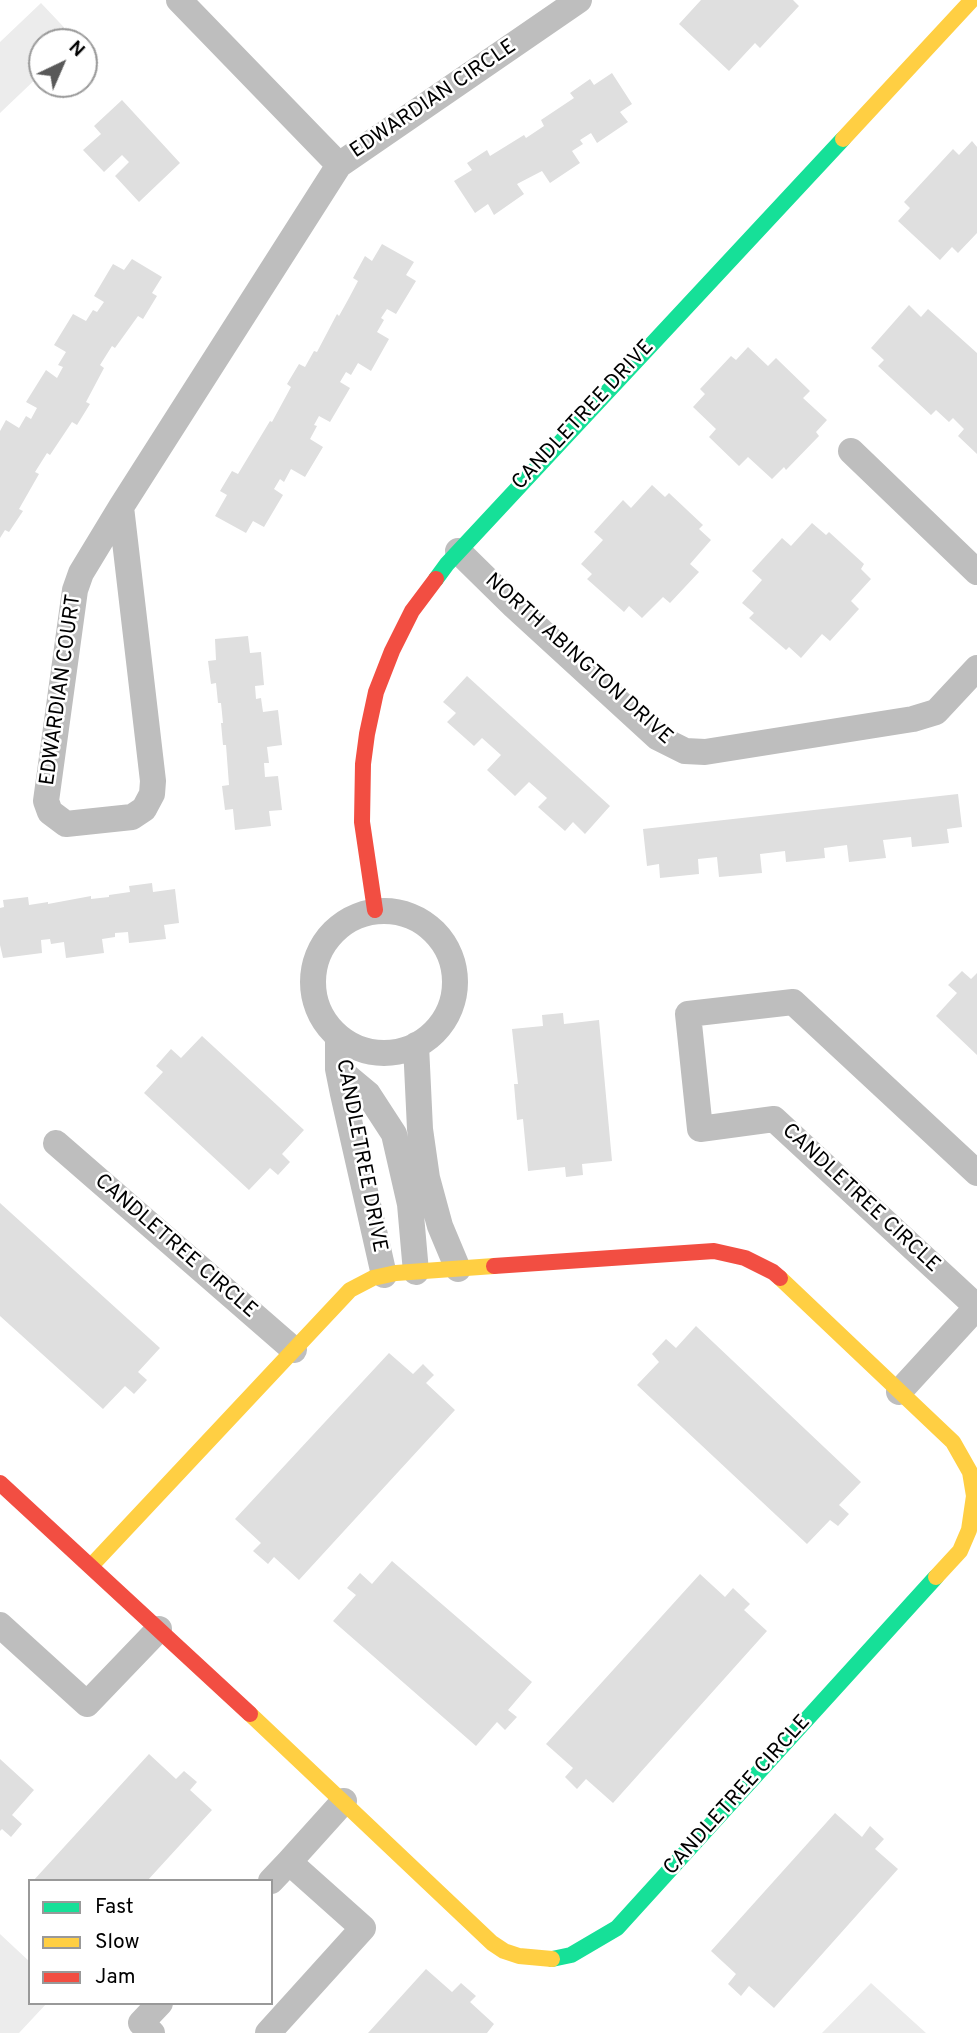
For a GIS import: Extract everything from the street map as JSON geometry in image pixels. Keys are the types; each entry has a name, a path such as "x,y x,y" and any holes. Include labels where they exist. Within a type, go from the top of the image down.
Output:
{"street":[{"name":"EDWARDIAN CIRCLE","path":"179,0 339,164 579,0"},
{"name":"CANDLETREE DRIVE","path":"375,910 362,822 363,764 369,720 376,692 398,637 429,586 458,551 972,0"},
{"name":"EDWARDIAN COURT","path":"121,507 153,781 152,794 145,809 132,817 66,824 50,812 46,801 75,590 81,573 121,507 339,164"},
{"path":"851,451 977,572"},
{"name":"NORTH ABINGTON DRIVE","path":"458,551 657,737 685,751 705,751 913,719 936,712 977,668"},
{"name":"CANDLETREE DRIVE","path":"375,910 399,911 421,919 439,935 452,955 456,978 454,1002 443,1023 427,1040 406,1051 382,1054 359,1049 338,1037 323,1019 314,996 313,973 319,950 333,931 352,917 375,910"},
{"name":"CANDLETREE CIRCLE","path":"899,1392 977,1307 774,1119 700,1129 688,1014 793,1002 977,1173"},
{"name":"CANDLETREE DRIVE","path":"338,1037 338,1069 384,1275"},
{"path":"416,1045 420,1129 427,1178 440,1226 458,1269"},
{"path":"338,1069 368,1094 394,1135 410,1204 416,1272"},
{"name":"CANDLETREE CIRCLE","path":"56,1143 294,1350"},
{"name":"CANDLETREE CIRCLE","path":"0,1483 344,1801 492,1943 504,1951 536,1960 571,1955 609,1933 632,1913 960,1551 966,1541 972,1519 974,1496 966,1461 953,1442 773,1272 730,1253 714,1251 416,1272 384,1275 364,1281 350,1290 91,1566"},
{"path":"0,1625 87,1704 159,1629"},
{"path":"268,2033 363,1928 280,1871 344,1801"},
{"path":"152,2033 141,2023 157,2005"}],"shaded area":[{"path":"41,3 65,28 28,28 28,86 0,113 0,42"},
{"path":"0,1934 28,1960 28,2005 45,2005 19,2033 0,2033"},
{"path":"871,1983 926,2033 822,2033"}],"building":[{"path":"701,0 793,0 799,6 760,48 755,43 729,71 679,24"},
{"path":"612,73 632,104 620,112 628,122 597,143 591,133 580,140 583,144 572,151 580,163 550,183 542,171 517,184 524,194 494,215 488,204 475,213 454,181 472,170 467,163 487,150 490,156 524,135 526,138 544,126 541,120 574,98 570,93 590,79 594,85"},
{"path":"122,100 180,163 139,202 115,176 129,162 122,155 104,172 83,150 101,134 94,126"},
{"path":"972,141 977,147 977,233 958,253 952,247 940,260 898,221 910,208 904,202 953,149 959,155"},
{"path":"382,244 414,262 406,275 416,281 396,314 387,309 381,318 384,320 377,332 389,339 371,371 358,363 351,375 346,372 340,382 350,388 330,422 319,416 314,425 317,426 310,439 323,447 305,477 291,469 284,482 280,479 274,489 283,495 264,527 253,521 246,533 215,516 227,495 220,491 232,471 238,474 270,421 272,422 291,387 287,384 299,364 305,367 314,351 317,352 358,281 353,278 365,256 372,261"},
{"path":"132,259 162,277 152,293 157,296 143,319 138,316 115,348 112,346 100,365 104,368 86,402 90,404 77,425 72,422 50,455 47,453 35,472 39,474 19,509 23,511 9,532 5,530 0,538 0,431 6,420 19,428 26,416 31,419 37,408 26,402 46,370 57,378 63,367 58,365 66,352 54,345 73,314 86,321 93,310 97,312 104,302 94,296 113,264 124,270"},
{"path":"909,305 921,317 928,309 977,353 977,454 958,436 964,429 953,418 949,422 936,410 931,415 878,366 884,360 871,348"},
{"path":"748,347 768,366 776,358 810,391 803,398 827,420 816,432 819,436 786,470 784,467 772,479 748,457 739,466 709,437 716,429 693,407 705,394 700,389 731,356 736,360"},
{"path":"652,485 665,497 669,493 703,525 699,529 711,540 690,564 699,572 670,603 663,597 642,618 629,606 624,612 587,579 592,574 581,564 603,540 594,532 623,500 631,508"},
{"path":"812,523 826,535 829,532 864,564 861,569 871,579 851,601 859,609 830,641 822,634 801,658 789,647 786,650 749,618 754,613 742,603 762,580 752,571 782,538 791,546"},
{"path":"248,636 250,653 261,652 264,685 255,686 256,699 261,698 263,712 278,710 282,745 267,747 269,763 264,763 265,777 278,776 282,810 269,811 271,826 235,830 233,809 225,810 222,786 229,785 226,745 223,745 221,703 218,703 216,683 211,684 208,661 216,660 215,639"},
{"path":"467,676 610,806 585,834 573,822 565,831 538,807 547,798 529,782 515,796 487,770 501,755 482,738 474,746 447,722 456,713 443,702"},
{"path":"958,794 962,827 947,829 949,843 912,847 911,837 883,840 886,858 849,862 847,845 824,848 825,858 786,862 785,851 760,854 762,873 719,877 717,857 698,859 699,874 660,878 659,864 647,866 643,829"},
{"path":"152,883 153,892 175,889 179,923 164,925 166,939 129,943 128,932 115,933 115,937 102,939 104,953 66,958 64,942 51,944 50,939 41,940 42,953 3,958 0,945 0,908 4,907 3,900 28,897 29,905 48,904 91,896 91,899 109,897 130,892 129,886"},
{"path":"962,971 971,979 977,973 977,1055 936,1016 957,993 948,985"},
{"path":"563,1013 564,1024 599,1020 612,1161 582,1164 583,1175 566,1177 565,1167 528,1171 523,1119 517,1120 514,1084 518,1084 512,1029 543,1026 542,1015"},
{"path":"202,1036 304,1130 282,1154 290,1162 278,1175 270,1168 249,1190 144,1093 163,1072 156,1066 171,1049 181,1058"},
{"path":"0,1203 160,1348 138,1372 147,1380 134,1394 125,1386 103,1409 0,1316"},
{"path":"696,1326 861,1482 839,1505 849,1514 838,1526 830,1520 807,1544 637,1385 659,1362 652,1354 666,1339 676,1348"},
{"path":"389,1353 413,1374 423,1364 434,1375 426,1383 455,1410 299,1580 274,1557 268,1564 253,1551 261,1543 235,1519"},
{"path":"392,1561 532,1682 508,1710 517,1717 505,1730 497,1722 476,1746 333,1621 356,1595 347,1588 360,1573 372,1584"},
{"path":"700,1574 725,1597 733,1588 750,1604 744,1610 767,1631 613,1803 586,1779 577,1789 565,1777 573,1768 546,1744"},
{"path":"149,1754 176,1779 184,1771 197,1782 190,1790 212,1810 149,1879 35,1879"},
{"path":"0,1759 34,1790 12,1815 22,1824 11,1837 2,1829 0,1831"},
{"path":"835,1813 862,1837 870,1826 884,1839 875,1849 898,1869 774,2008 749,1986 741,1996 728,1984 736,1974 711,1951"},
{"path":"426,1969 452,1992 461,1983 476,1996 470,2002 494,2024 487,2033 368,2033"}],"traffic: fast":[{"path":"436,579 447,564 843,139"},
{"path":"552,1959 571,1955 617,1928 936,1577"}],"traffic: slow":[{"path":"843,139 972,0"},
{"path":"91,1566 350,1290 373,1278 396,1273 494,1266"},
{"path":"780,1278 953,1442 970,1472 974,1496 969,1530 960,1551 936,1577"},
{"path":"250,1714 492,1943 519,1956 552,1959"}],"traffic: jam":[{"path":"375,910 362,822 363,764 367,734 376,692 392,651 412,611 436,579"},
{"path":"494,1266 714,1251 745,1258 780,1278"},
{"path":"0,1483 250,1714"}]}
